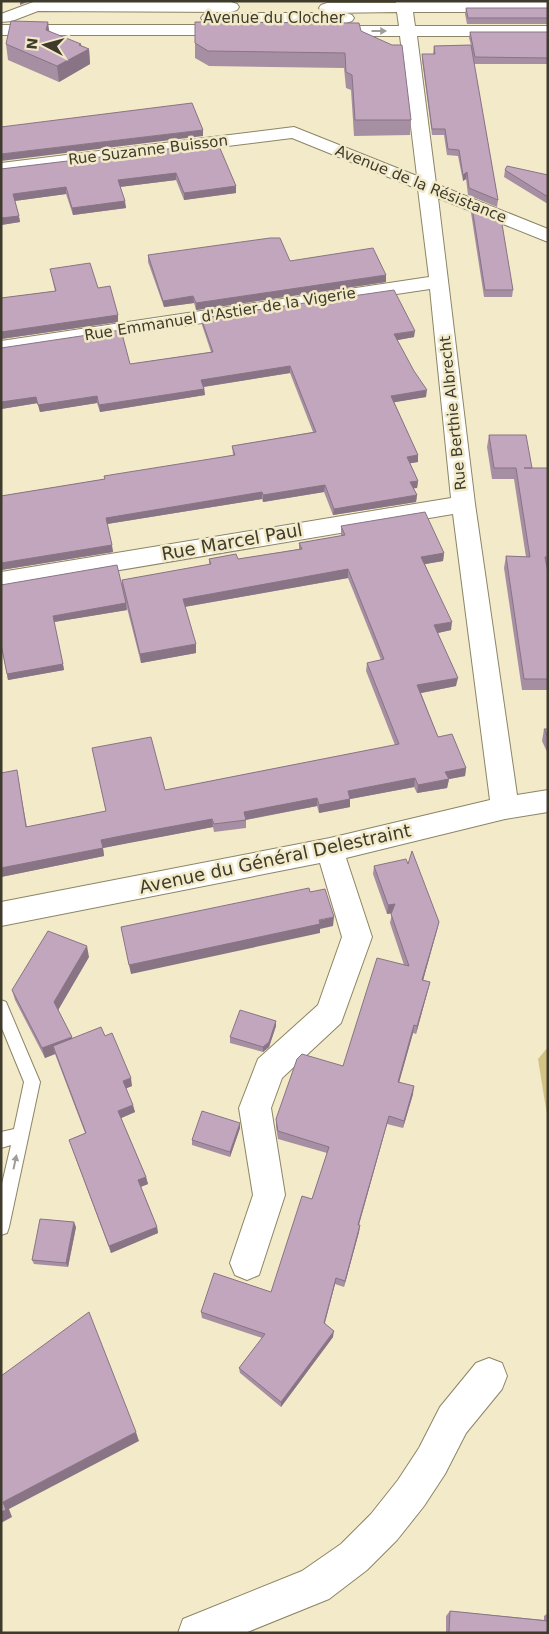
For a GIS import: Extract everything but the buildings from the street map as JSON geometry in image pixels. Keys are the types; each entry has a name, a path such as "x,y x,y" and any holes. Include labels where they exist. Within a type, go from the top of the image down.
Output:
{"street":[{"path":"3,22 36,6 548,18"},
{"path":"3,22 46,24 406,15 548,7"},
{"path":"406,15 548,31"},
{"name":"Rue Berthie Albrecht","path":"406,15 463,504 505,808"},
{"name":"Avenue de la Résistance","path":"294,132 548,236"},
{"name":"Rue Suzanne Buisson","path":"1,168 294,132"},
{"name":"Rue Emmanuel d'Astier de la Vigerie","path":"1,347 438,282"},
{"name":"Rue Marcel Paul","path":"1,581 463,504"},
{"name":"Avenue du Général Delestraint","path":"1,914 330,850 505,808 548,801"},
{"path":"247,1263 269,1195 255,1108 269,1069 330,1013 357,937 330,850"},
{"path":"197,1633 315,1585 354,1557 384,1527 411,1493 432,1461 453,1420 490,1376"}],"lane":[{"path":"1,1007 32,1082 1,1227"},
{"path":"1,1140 21,1134"}],"shaded area":[{"path":"548,1047 548,1121 538,1059"}]}
